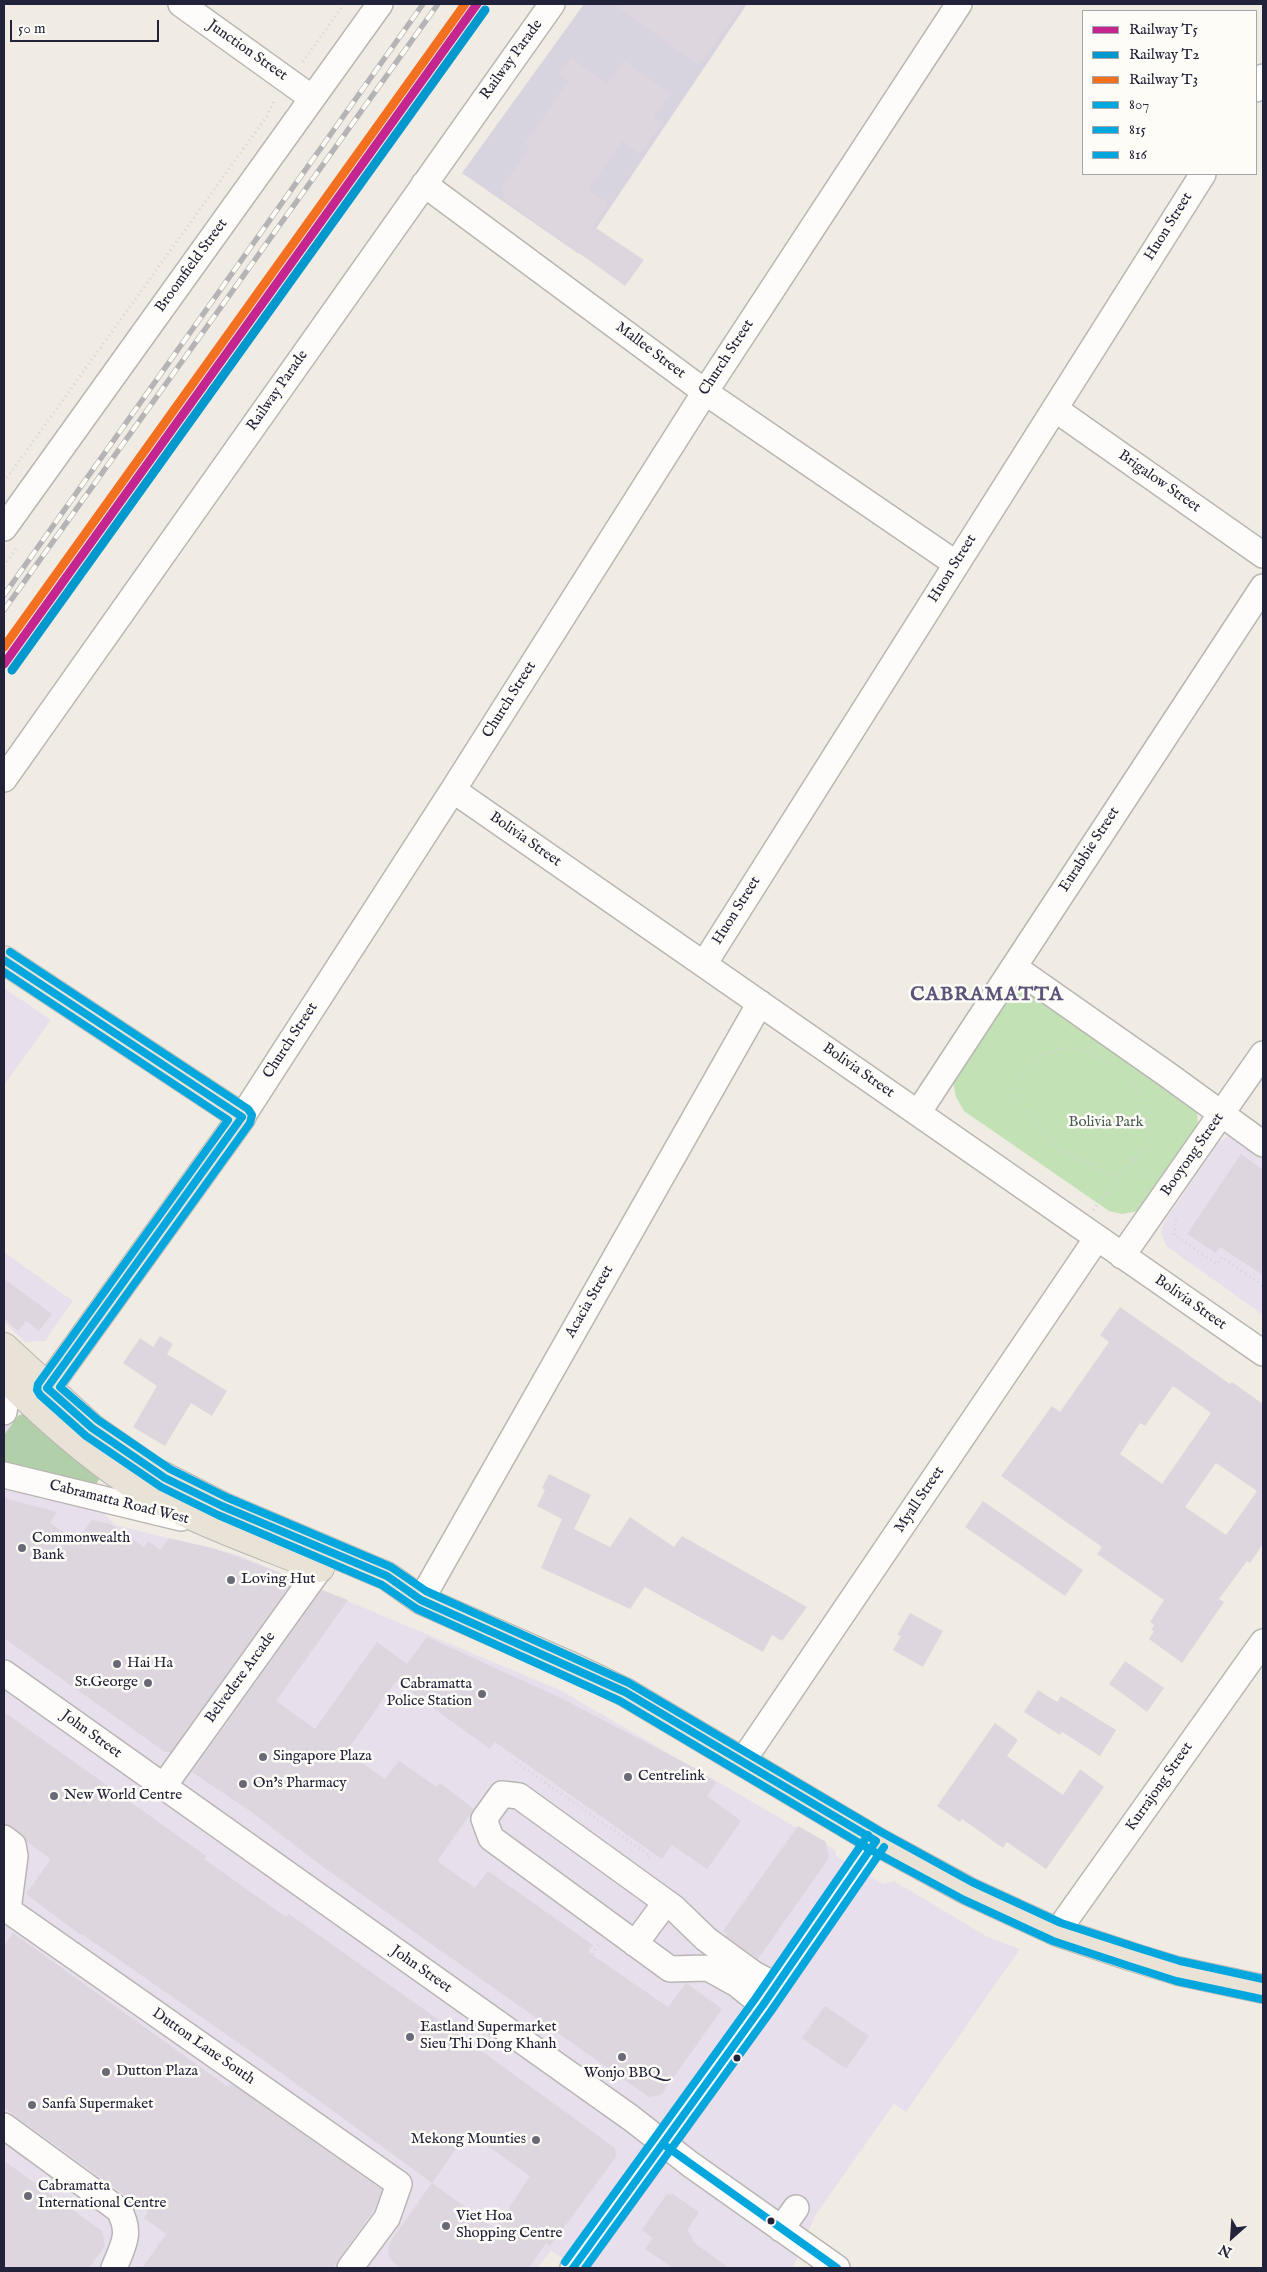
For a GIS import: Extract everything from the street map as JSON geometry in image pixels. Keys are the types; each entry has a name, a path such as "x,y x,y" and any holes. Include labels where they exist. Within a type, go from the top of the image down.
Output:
{"main road":[{"path":"4,960 242,1117"},
{"name":"Church Street","path":"47,1388 242,1117"},
{"name":"Cabramatta Road West","path":"4,1347 92,1428 160,1475 222,1506 387,1576 420,1600 573,1667 616,1688 876,1841 968,1891 1058,1932 1178,1971 1263,1989"},
{"name":"Cabramatta Road West","path":"7,1378 85,1450 130,1482 174,1507 388,1596 420,1600"}],"street":[{"name":"Junction Street","path":"181,4 312,98"},
{"name":"Broomfield Street","path":"4,528 380,4"},
{"name":"Railway Parade","path":"4,778 552,4"},
{"name":"Church Street","path":"242,1117 453,790 705,392 959,4"},
{"name":"Huon Street","path":"704,964 1201,175"},
{"name":"Mallee Street","path":"424,184 705,392 956,564"},
{"name":"Brigalow Street","path":"1055,409 1263,555"},
{"name":"Eurabbie Street","path":"918,1113 1263,587"},
{"name":"Bolivia Street","path":"453,790 1263,1353"},
{"path":"1014,967 1168,1074 1221,1115 1263,1144"},
{"name":"Acacia Street","path":"420,1600 760,1003"},
{"name":"Booyong Street","path":"1122,1256 1263,1054"},
{"name":"Myall Street","path":"742,1762 1089,1233"},
{"name":"Cabramatta Road West","path":"4,1412 7,1378"},
{"name":"Cabramatta Road West","path":"4,1475 160,1512 234,1532"},
{"name":"Belvedere Arcade","path":"163,1787 320,1568"},
{"name":"Kurrajong Street","path":"1058,1932 1263,1642"},
{"name":"John Street","path":"4,1672 623,2113 663,2144 837,2268"},
{"path":"502,1794 519,1796 666,1902 706,1939 754,1974 770,1995 737,1984 708,1968 670,1969 491,1838 484,1819 502,1794"},
{"path":"4,1838 13,1845 15,1856 6,1910"},
{"path":"574,2268 770,1995 876,1841"},
{"path":"635,1944 666,1902"},
{"name":"Dutton Lane South","path":"6,1910 399,2184 387,2218 359,2265"},
{"path":"4,2126 119,2210 125,2220 126,2233 124,2244 114,2268"},
{"path":"781,2229 796,2208"}],"path":[{"path":"302,62 344,4"},
{"path":"4,482 267,116 274,101"},
{"path":"1114,1067 1093,1054 1070,1048 1047,1052 1029,1067 1018,1083 1018,1103 1060,1149 1118,1177"},
{"path":"1089,1233 1118,1177 1147,1145 1148,1126 1139,1093 1132,1079 1126,1074"},
{"path":"1178,1214 1174,1235 1217,1264 1222,1257 1263,1286"},
{"path":"516,1762 650,1856 645,1863"},
{"path":"539,2031 598,1946"}],"shaded area":[{"path":"584,4 747,4 579,254 462,173"},
{"path":"4,988 51,1020 4,1085"},
{"path":"1231,1134 1263,1147 1263,1315 1166,1246 1161,1232 1163,1224 1219,1142"},
{"path":"4,1252 73,1301 45,1341 25,1342 4,1322"},
{"path":"4,1406 115,1525 238,1555 560,1690 835,1850 836,1856 883,1884 894,1881 986,1936 1020,1949 906,2112 894,2104 816,2214 793,2268 579,2268 551,2251 537,2268 4,2268"}],"green space":[{"name":"Bolivia Park","path":"1022,990 1038,993 1189,1094 1197,1112 1198,1126 1138,1211 1122,1214 1109,1211 964,1111 956,1097 953,1081 1009,997"},
{"path":"27,1414 99,1479 93,1491 4,1470 4,1435 19,1415"}],"building":[{"path":"614,4 743,4 699,65"},
{"path":"571,58 607,84 624,61 671,94 653,118 662,124 640,154 622,141 588,190 608,204 593,226 644,260 625,286 504,199 501,188 530,148 525,144 568,81 559,75"},
{"path":"1241,1154 1263,1170 1263,1275 1220,1247 1216,1253 1187,1234"},
{"path":"4,1279 52,1314 39,1331 26,1321 18,1331 4,1318"},
{"path":"1120,1307 1230,1384 1232,1382 1263,1404 1263,1544 1250,1563 1247,1561 1219,1599 1224,1602 1182,1663 1149,1639 1154,1631 1151,1630 1154,1625 1150,1622 1164,1600 1097,1554 1102,1547 1001,1476 1052,1406 1060,1412 1109,1342 1100,1335","holes":["1173,1386 1211,1413 1162,1484 1120,1454 1140,1423 1145,1426","1216,1463 1257,1491 1226,1535 1185,1507"]},
{"path":"160,1336 173,1344 167,1354 227,1391 212,1416 191,1403 165,1446 133,1427 157,1386 123,1363 140,1338 153,1347"},
{"path":"549,1474 591,1495 574,1529 610,1547 630,1517 674,1547 682,1536 807,1607 782,1641 772,1635 763,1652 645,1587 630,1609 541,1568 562,1519 537,1506 545,1490 542,1488"},
{"path":"4,1498 57,1512 50,1523 76,1541 92,1520 110,1524 144,1547 148,1541 160,1550 169,1538 216,1549 289,1576 290,1585 171,1752 165,1752 4,1638"},
{"path":"983,1501 1083,1570 1065,1596 965,1527"},
{"path":"322,1590 348,1600 276,1701 315,1729 377,1642 407,1664 427,1637 559,1697 702,1772 716,1783 707,1796 741,1821 707,1869 672,1845 662,1859 495,1742 490,1749 396,1681 346,1752 385,1779 399,1761 437,1787 440,1783 474,1809 437,1861 475,1888 488,1871 593,1945 588,1952 668,2007 686,1983 722,2009 661,2095 649,2097 322,1866 250,1811 192,1772"},
{"path":"910,1613 943,1631 923,1667 893,1650 901,1636 897,1635"},
{"path":"1125,1661 1164,1688 1147,1712 1109,1684"},
{"path":"1038,1690 1057,1702 1061,1696 1116,1730 1100,1756 1062,1732 1060,1735 1024,1712"},
{"path":"4,1712 206,1856 204,1859 286,1917 289,1914 615,2148 616,2157 550,2246 546,2243 529,2268 401,2268 389,2257 388,2247 432,2183 266,2062 81,1935 26,1894 51,1859 27,1842 22,1834 13,1827 4,1824","holes":["468,2132 530,2176 495,2229 432,2183"]},
{"path":"995,1723 1018,1740 1007,1756 1063,1795 1080,1769 1104,1787 1046,1869 1007,1842 1003,1848 962,1819 960,1822 937,1806"},
{"path":"798,1826 826,1842 829,1858 758,1959 726,1936 727,1933 723,1931"},
{"path":"13,1933 228,2087 230,2084 236,2087 382,2190 375,2208 333,2268 142,2268 166,2234 144,2218 148,2212 4,2108 4,1946"},
{"path":"825,2006 869,2036 846,2069 802,2038"},
{"name":"Cabramatta International Centre","path":"4,2161 102,2231 105,2246 89,2268 4,2268"},
{"path":"673,2194 699,2212 687,2230 693,2238 693,2242 729,2268 673,2268 645,2249 653,2238 642,2230 666,2195"}],"railway":[{"path":"4,595 423,4"},
{"path":"4,610 438,4"}],"rail line":[{"name":"T3","path":"4,647 465,4"},
{"name":"T5","path":"4,664 477,4"},
{"name":"T2","path":"12,670 485,10"}],"transit line":[{"name":"816","path":"10,952 248,1109 252,1115 250,1123 60,1387 98,1420 170,1469 226,1497 391,1567 426,1591 629,1683 881,1832 972,1882 1061,1923 1180,1961 1263,1979"},
{"name":"807","path":"4,960 242,1117 47,1388 92,1428 165,1478 222,1506 387,1576 421,1600 625,1692 876,1841 763,2005 573,2268"},
{"name":"815","path":"4,972 228,1120 38,1384 37,1390 40,1395 86,1436 161,1487 218,1515 382,1585 417,1609 620,1701 871,1850 964,1900 1053,1941 1176,1981 1261,1999"},
{"name":"816","path":"565,2262 755,1999 868,1835"},
{"name":"815","path":"585,2268 771,2011 884,1847"},
{"name":"807","path":"663,2144 837,2268"}],"place":[{"name":"Commonwealth Bank","path":"22,1548"},
{"name":"Loving Hut","path":"231,1580"},
{"name":"Hai Ha","path":"117,1664"},
{"name":"St.George","path":"148,1683"},
{"name":"Cabramatta Police Station","path":"482,1694"},
{"name":"Singapore Plaza","path":"263,1757"},
{"name":"Centrelink","path":"628,1777"},
{"name":"On's Pharmacy","path":"243,1784"},
{"name":"New World Centre","path":"54,1796"},
{"name":"Eastland Supermarket Sieu Thi Dong Khanh","path":"410,2037"},
{"name":"Wonjo BBQ","path":"622,2057"},
{"name":"Dutton Plaza","path":"106,2072"},
{"name":"Sanfa Supermaket","path":"32,2105"},
{"name":"Mekong Mounties","path":"536,2140"},
{"name":"Cabramatta International Centre","path":"28,2196"},
{"name":"Viet Hoa Shopping Centre","path":"446,2226"}],"district":[{"name":"CABRAMATTA","path":"987,996"}]}
